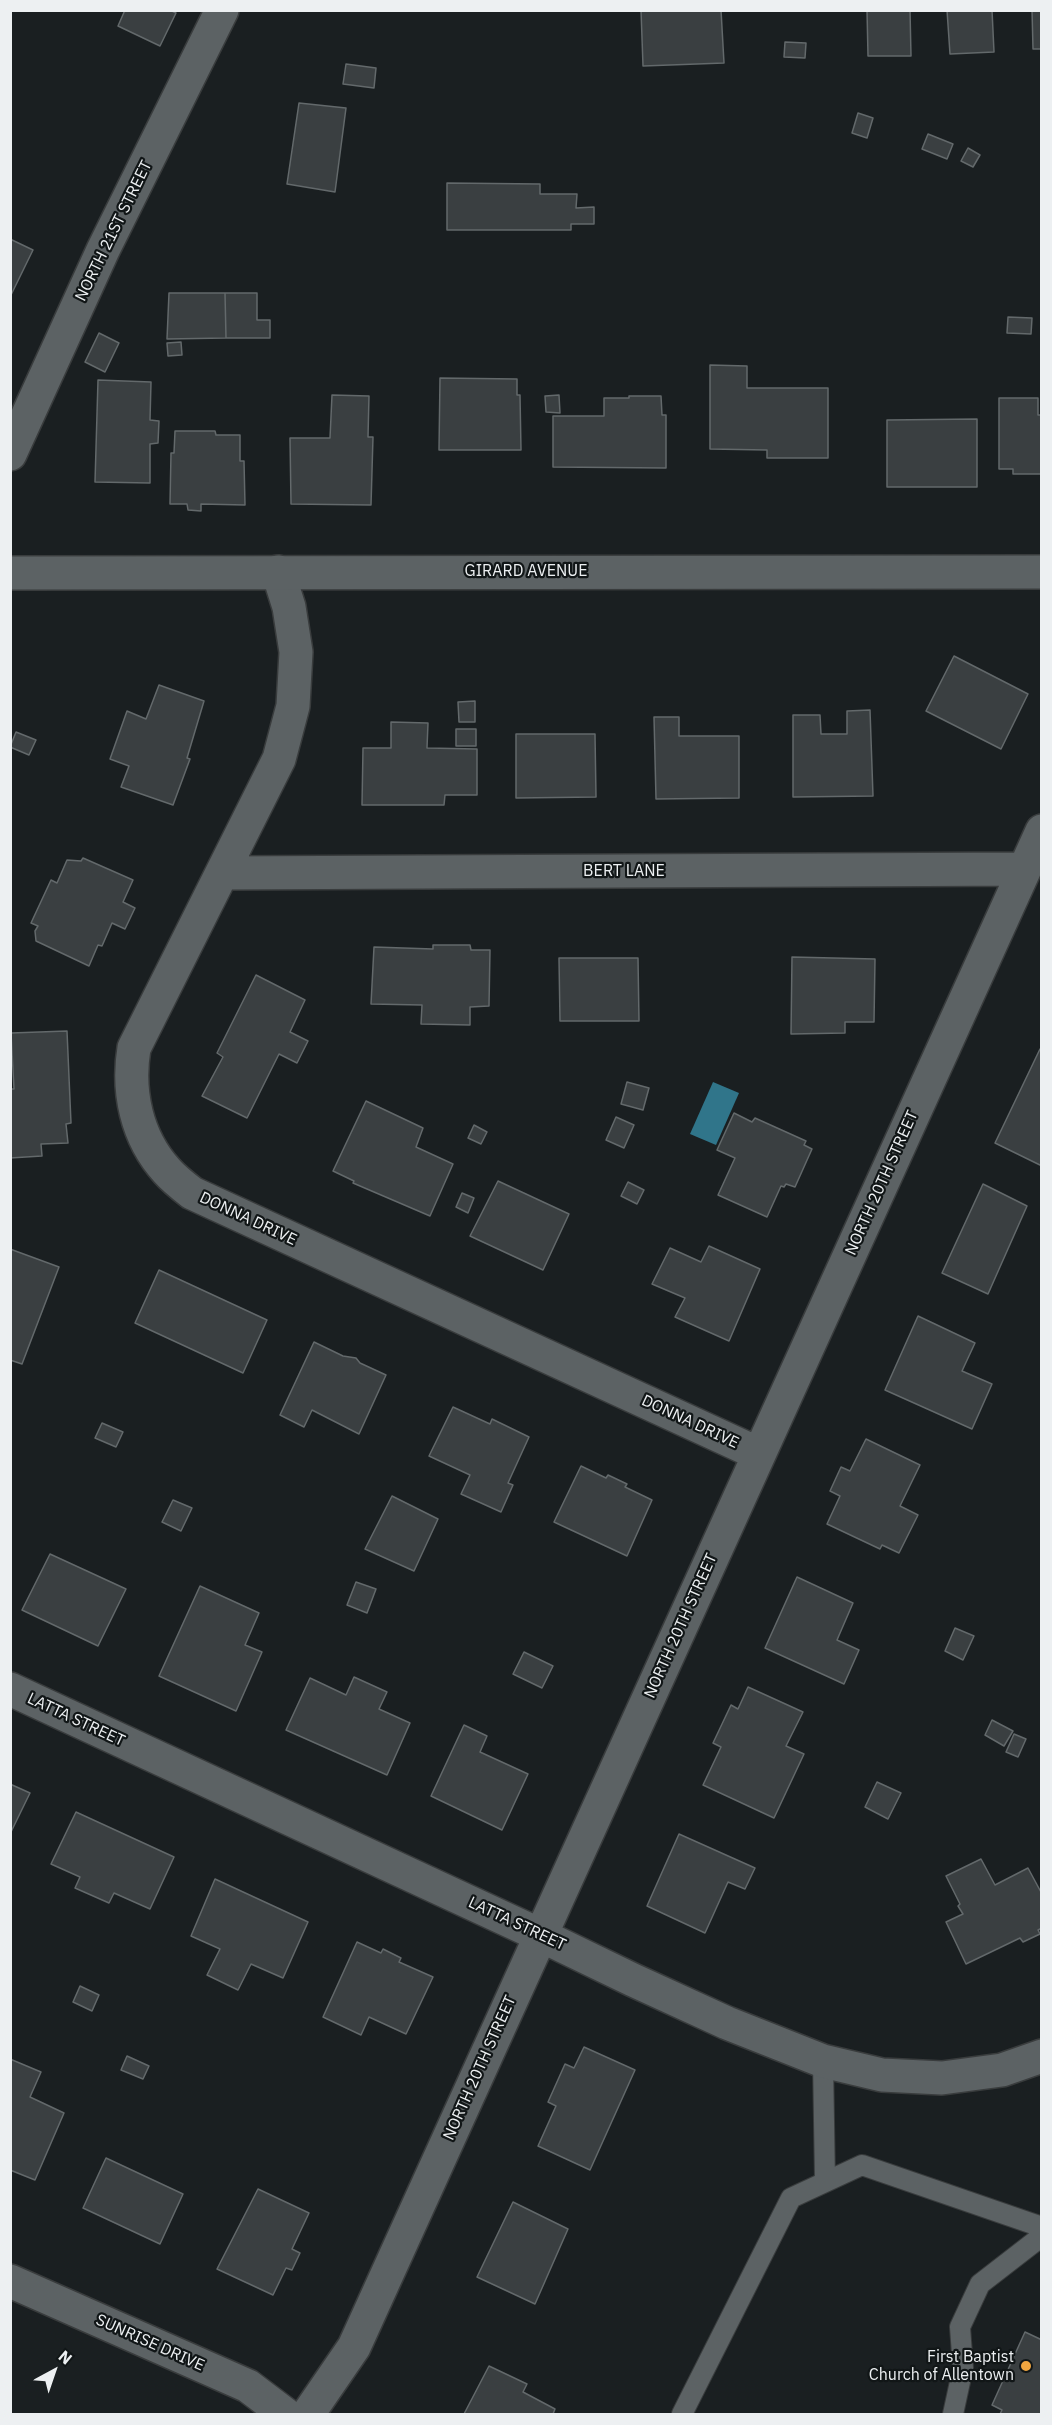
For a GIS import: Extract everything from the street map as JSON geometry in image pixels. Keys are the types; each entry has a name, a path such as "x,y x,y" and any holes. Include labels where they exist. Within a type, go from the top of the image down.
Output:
{"street":[{"name":"NORTH 21ST STREET","path":"10,454 104,250 222,10"},
{"name":"DONNA DRIVE","path":"278,572 289,607 296,652 293,706 279,759 134,1048 131,1066 133,1104 145,1140 166,1171 192,1193 759,1454"},
{"name":"GIRARD AVENUE","path":"10,573 1041,572"},
{"name":"NORTH 20TH STREET","path":"308,2415 354,2347 1041,831"},
{"name":"BERT LANE","path":"223,873 1024,869"},
{"name":"LATTA STREET","path":"10,1689 727,2023 823,2061 882,2075 942,2078 1002,2070 1041,2056"},
{"name":"SUNRISE DRIVE","path":"10,2281 248,2386 285,2415"}],"lane":[{"path":"823,2061 825,2182"},
{"path":"682,2415 791,2198 862,2165 1041,2227"},
{"path":"953,2415 963,2368 960,2327 980,2284 1041,2236"}],"water":[{"path":"713,1082 739,1093 716,1145 690,1134"}],"building":[{"path":"125,10 170,10 176,13 160,46 118,26"},
{"path":"641,10 721,10 724,63 643,66"},
{"path":"867,10 910,10 911,56 868,56"},
{"path":"947,10 992,10 994,52 950,54"},
{"path":"1032,10 1042,10 1042,49 1033,49"},
{"path":"785,42 806,43 805,58 784,57"},
{"path":"346,64 376,68 374,88 343,84"},
{"path":"299,103 346,108 335,192 287,184"},
{"path":"858,113 873,118 867,138 852,133"},
{"path":"928,134 953,144 947,159 922,149"},
{"path":"968,148 980,155 973,167 961,161"},
{"path":"447,183 540,184 540,194 577,194 576,208 594,207 594,224 571,224 571,230 447,230"},
{"path":"10,239 33,250 10,297"},
{"path":"169,293 225,293 226,338 167,339"},
{"path":"225,293 257,293 257,320 270,320 270,338 226,338"},
{"path":"1008,317 1032,318 1031,334 1007,333"},
{"path":"99,333 119,343 105,372 85,362"},
{"path":"181,342 182,355 168,356 167,343"},
{"path":"710,365 747,366 747,388 828,388 828,458 767,458 767,450 710,449"},
{"path":"440,378 517,379 517,395 520,395 521,450 439,450"},
{"path":"98,380 151,382 150,420 159,421 158,443 150,444 150,483 95,482"},
{"path":"332,395 369,396 368,437 373,437 371,505 291,504 290,438 330,438"},
{"path":"559,395 560,413 546,412 545,396"},
{"path":"629,396 661,396 662,415 666,415 666,468 553,467 553,416 604,416 604,398 629,398"},
{"path":"999,398 1038,398 1038,415 1042,415 1042,474 1013,474 1013,469 999,469"},
{"path":"977,419 977,487 887,487 887,420"},
{"path":"175,431 215,431 216,435 240,435 240,461 244,461 245,505 201,504 201,511 188,510 187,504 170,504 171,453 174,453"},
{"path":"954,656 1028,694 1001,749 926,711"},
{"path":"159,685 204,701 187,758 190,759 173,805 121,787 129,766 110,759 127,711 146,719"},
{"path":"475,701 475,722 459,722 458,702"},
{"path":"870,710 873,796 793,797 793,715 820,715 821,734 847,734 847,711"},
{"path":"654,717 679,717 679,736 739,736 739,798 656,799"},
{"path":"391,722 428,723 427,748 477,749 477,795 445,795 444,805 362,805 363,748 391,748"},
{"path":"456,729 476,729 476,746 456,746"},
{"path":"16,732 36,740 29,755 10,747"},
{"path":"516,734 595,734 596,797 516,798"},
{"path":"83,858 133,880 123,902 135,908 125,929 112,923 102,946 98,945 89,966 36,941 35,931 38,926 31,923 51,880 57,883 67,860 81,861"},
{"path":"433,945 470,945 471,950 490,950 489,1006 470,1007 470,1025 421,1024 422,1005 371,1004 374,947 433,949"},
{"path":"792,957 875,959 874,1022 845,1022 845,1033 791,1034"},
{"path":"559,958 638,958 639,1021 560,1021"},
{"path":"256,975 305,1000 290,1032 308,1041 297,1063 279,1054 247,1118 202,1096 223,1057 217,1053"},
{"path":"67,1031 71,1123 66,1124 68,1143 41,1144 42,1156 10,1158 10,1089 14,1089 11,1033"},
{"path":"1040,1049 1042,1050 1042,1166 995,1143"},
{"path":"627,1082 649,1088 643,1110 621,1104"},
{"path":"366,1101 423,1128 416,1147 453,1164 430,1216 353,1183 354,1181 333,1171"},
{"path":"734,1113 752,1122 755,1118 806,1141 804,1145 812,1149 795,1187 786,1184 784,1187 781,1186 767,1217 718,1195 735,1158 717,1150"},
{"path":"616,1117 634,1125 624,1148 606,1140"},
{"path":"474,1125 487,1132 481,1144 468,1138"},
{"path":"498,1181 569,1214 543,1270 470,1236"},
{"path":"628,1182 644,1190 637,1204 621,1196"},
{"path":"983,1184 1027,1206 988,1294 942,1273"},
{"path":"462,1193 474,1198 468,1213 456,1207"},
{"path":"709,1246 760,1269 729,1341 675,1317 685,1298 652,1284 670,1248 701,1262"},
{"path":"10,1249 59,1267 22,1364 10,1360"},
{"path":"159,1270 267,1320 243,1373 135,1323"},
{"path":"918,1316 975,1343 962,1371 992,1384 972,1429 885,1390"},
{"path":"314,1342 343,1356 356,1358 360,1363 386,1375 359,1434 312,1410 304,1427 280,1415"},
{"path":"453,1407 490,1424 492,1419 529,1437 508,1483 513,1485 501,1512 461,1494 470,1475 429,1456"},
{"path":"102,1423 123,1432 116,1447 95,1438"},
{"path":"866,1439 920,1465 900,1506 918,1515 899,1553 882,1545 880,1549 827,1524 840,1496 830,1491 841,1467 850,1471"},
{"path":"581,1466 606,1478 608,1475 627,1484 625,1487 652,1500 627,1556 554,1522"},
{"path":"392,1496 438,1519 414,1571 365,1549"},
{"path":"173,1500 192,1508 181,1531 162,1522"},
{"path":"50,1554 126,1589 98,1646 22,1610"},
{"path":"797,1577 853,1603 837,1640 859,1650 844,1684 765,1648"},
{"path":"356,1582 376,1589 367,1613 347,1605"},
{"path":"200,1586 259,1613 245,1645 262,1652 236,1711 159,1676"},
{"path":"955,1628 974,1636 963,1660 945,1651"},
{"path":"524,1652 553,1666 542,1688 513,1674"},
{"path":"354,1677 387,1692 379,1709 410,1723 387,1775 286,1730 310,1678 346,1695"},
{"path":"748,1687 803,1712 786,1746 804,1754 774,1818 703,1785 721,1747 713,1743 731,1705 738,1709"},
{"path":"992,1720 1013,1731 1004,1746 985,1735"},
{"path":"464,1725 487,1736 480,1752 528,1774 502,1830 431,1796"},
{"path":"1014,1734 1026,1739 1018,1757 1006,1752"},
{"path":"877,1782 901,1793 888,1819 865,1807"},
{"path":"10,1784 30,1793 10,1834"},
{"path":"76,1812 174,1857 150,1909 114,1893 109,1903 75,1888 80,1877 51,1864"},
{"path":"679,1834 755,1868 745,1889 728,1882 705,1933 647,1906"},
{"path":"981,1859 995,1885 1028,1868 1042,1894 1042,1928 1038,1930 1040,1934 1023,1942 1020,1938 966,1964 946,1922 963,1914 946,1876"},
{"path":"215,1879 308,1922 283,1978 251,1964 238,1990 207,1975 220,1949 191,1936"},
{"path":"357,1942 381,1953 383,1949 401,1958 399,1962 433,1977 406,2034 369,2017 361,2035 323,2017"},
{"path":"80,1986 99,1995 92,2011 73,2002"},
{"path":"584,2047 635,2070 590,2170 538,2146 556,2106 548,2102 565,2064 574,2068"},
{"path":"127,2056 149,2066 143,2079 121,2070"},
{"path":"10,2059 41,2072 30,2097 64,2113 35,2180 10,2170"},
{"path":"106,2158 183,2194 160,2244 83,2208"},
{"path":"258,2189 309,2213 292,2249 300,2253 292,2270 286,2268 273,2295 217,2269"},
{"path":"513,2202 568,2229 535,2304 477,2277"},
{"name":"First Baptist Church of Allentown","path":"1025,2332 1042,2340 1042,2414 1000,2414 1002,2410 992,2405"},
{"path":"489,2366 527,2384 523,2392 555,2409 553,2414 464,2414"}],"place":[{"name":"First Baptist Church of Allentown","path":"1026,2366"}]}
